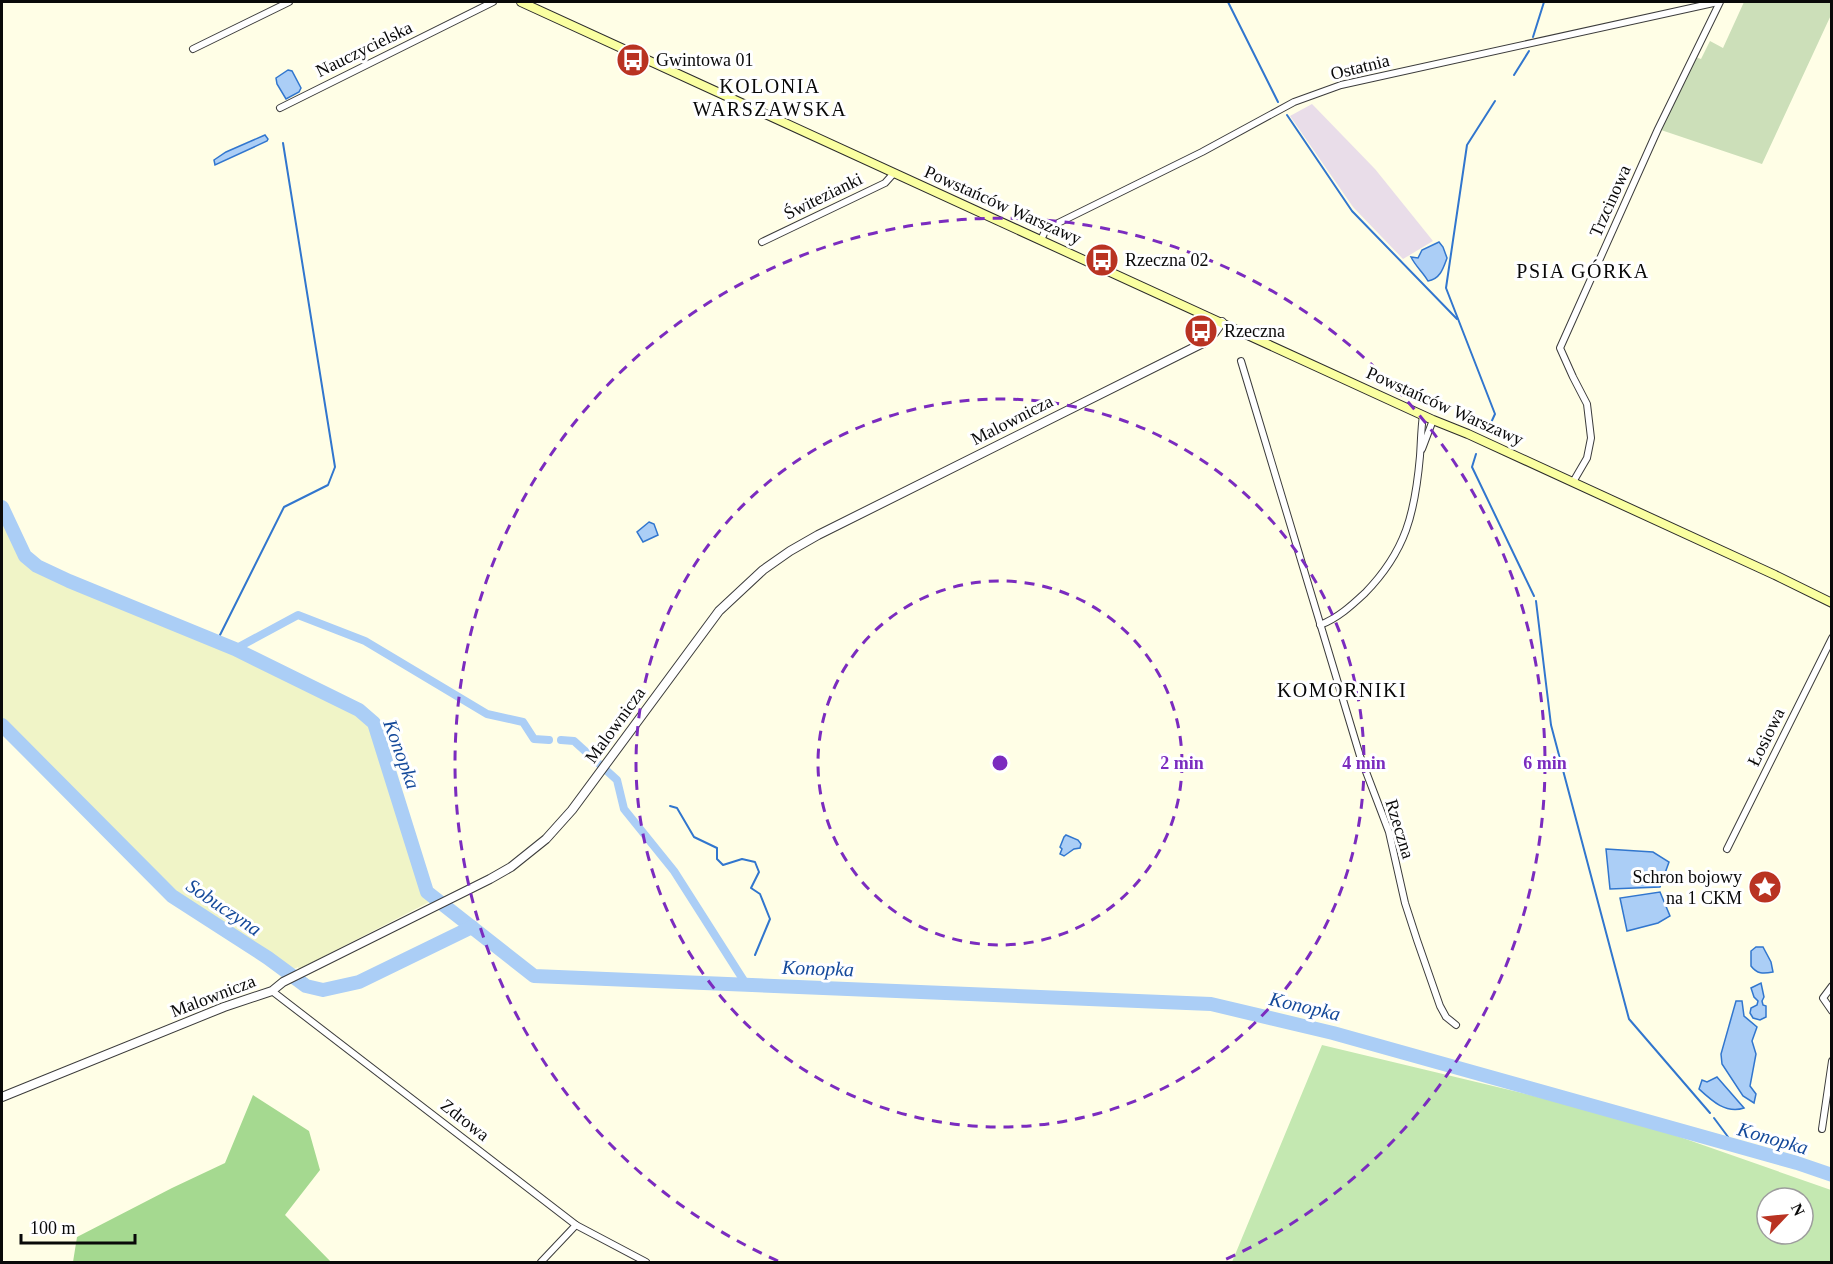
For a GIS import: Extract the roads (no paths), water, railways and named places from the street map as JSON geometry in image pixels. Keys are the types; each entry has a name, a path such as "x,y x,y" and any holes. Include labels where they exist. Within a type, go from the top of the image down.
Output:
{"main road":[{"name":"Powstańców Warszawy","path":"521,2 1573,482 1832,603"}],"street":[{"path":"194,49 289,2"},
{"name":"Nauczycielska","path":"280,108 493,2"},
{"name":"Ostatnia","path":"1041,240 1046,229 1202,152 1294,102 1341,86 1719,2"},
{"name":"Trzcinowa","path":"1573,482 1587,458 1591,438 1587,404 1560,348 1658,129 1719,2"},
{"name":"Świtezianki","path":"762,242 885,183 894,173"},
{"name":"Malownicza","path":"2,1097 224,1007 272,991 283,982 511,867 546,839 572,810 719,611 763,570 818,535 1203,343 1222,322"},
{"name":"Rzeczna","path":"1241,361 1360,756 1389,832 1416,940 1440,1006 1446,1017 1456,1025"},
{"path":"1320,625 1344,612 1381,577 1404,538 1413,511 1423,415"},
{"path":"1420,455 1433,420"},
{"name":"Łosiowa","path":"1727,849 1832,638"},
{"path":"1832,986 1823,998 1832,1011"},
{"name":"Zdrowa","path":"272,991 576,1224 646,1263"},
{"path":"1822,1129 1832,1061"},
{"path":"542,1263 576,1224"}],"water":[{"path":"288,70 292,71 301,88 299,92 286,99 276,78"},
{"path":"265,135 267,141 215,165 214,160 226,152"},
{"path":"1439,242 1447,258 1438,276 1428,281 1411,257 1418,258 1422,250"},
{"path":"649,522 654,524 658,535 643,542 637,532"},
{"path":"1066,835 1078,840 1081,844 1080,848 1064,856 1060,854 1062,849 1060,847"},
{"path":"1606,849 1653,852 1669,862 1660,887 1610,889"},
{"path":"1660,892 1670,916 1658,923 1627,931 1620,898"},
{"path":"1756,947 1763,947 1771,962 1773,972 1760,973 1751,966 1751,951"},
{"path":"1761,983 1766,1017 1760,1020 1753,1018 1750,1013 1751,1008 1757,1005 1758,1001 1751,988"},
{"path":"1736,1001 1742,1001 1744,1016 1757,1027 1752,1041 1756,1054 1750,1086 1756,1094 1754,1103 1743,1096 1722,1064 1721,1054"},
{"path":"1717,1077 1744,1108 1725,1108 1699,1089 1702,1080 1707,1082"}],"waterway":[{"path":"1228,2 1278,102"},
{"path":"1533,37 1544,2"},
{"path":"1514,75 1529,51"},
{"path":"1489,427 1495,414 1446,288 1467,145 1495,101"},
{"path":"1287,115 1352,211 1457,319"},
{"path":"217,641 284,507 328,485 335,467 283,143"},
{"path":"1476,454 1472,467 1534,596"},
{"name":"Konopka","path":"2,507 25,556 37,566 235,649 359,710 374,723 427,892 534,976 1211,1004 1333,1033 1797,1163 1832,1175"},
{"path":"1536,601 1551,725 1629,1019 1710,1113"},
{"path":"235,649 298,615 365,641 487,714 523,722 534,739 549,740"},
{"name":"Sobuczyna","path":"2,725 172,896 268,958 306,986 323,990 359,982 472,927"},
{"path":"561,740 574,741 617,780 624,809 674,871 746,984"},
{"path":"670,806 677,808 694,837 717,848 717,859 723,865 742,859 755,862 759,872 751,888 760,894 770,919 755,955"},
{"path":"1714,1118 1734,1145"}],"place":[{"name":"Gwintowa 01","path":"633,60"},
{"name":"Rzeczna 02","path":"1102,260"},
{"name":"Rzeczna","path":"1201,331"},
{"name":"Schron bojowy na 1 CKM","path":"1765,887"}],"district":[{"name":"KOLONIA WARSZAWSKA","path":"770,98"},
{"name":"PSIA GÓRKA","path":"1583,271"},
{"name":"KOMORNIKI","path":"1342,690"}]}
